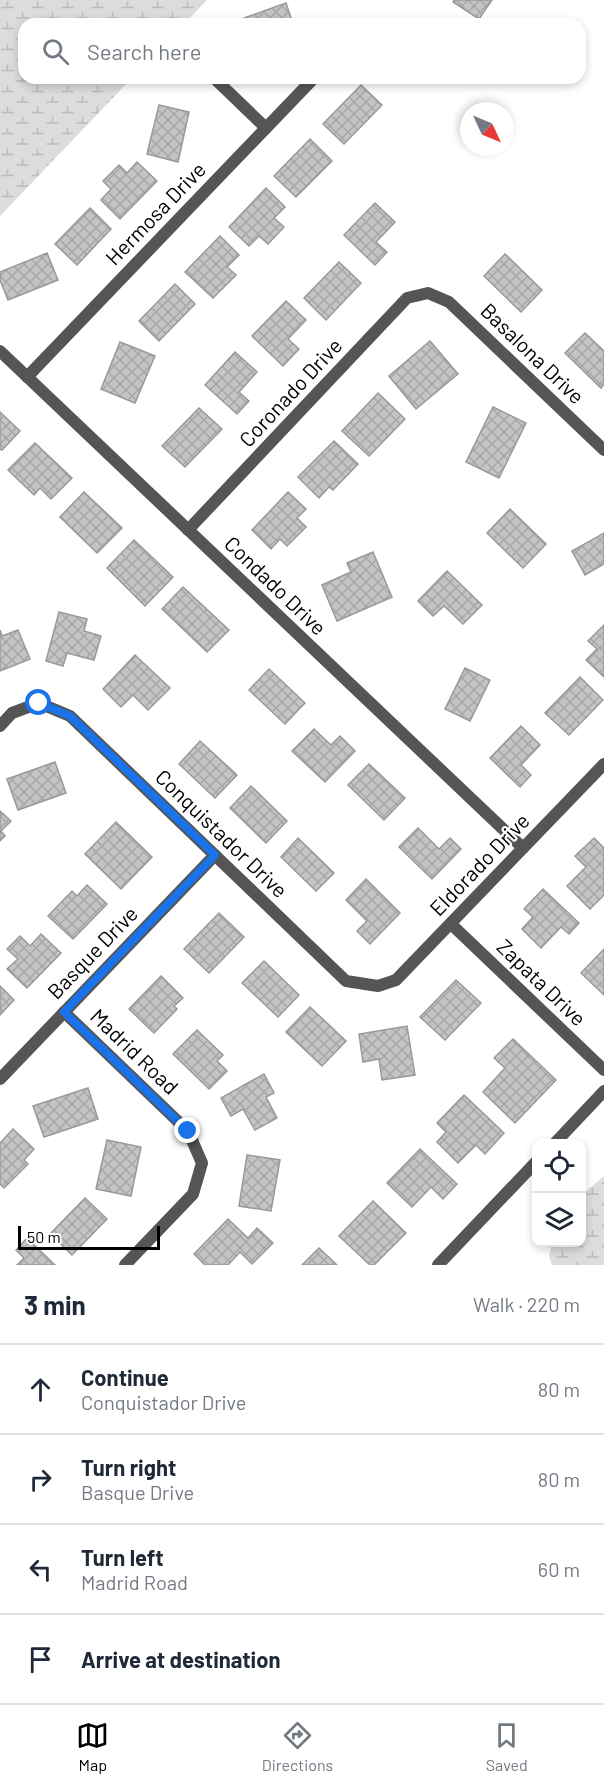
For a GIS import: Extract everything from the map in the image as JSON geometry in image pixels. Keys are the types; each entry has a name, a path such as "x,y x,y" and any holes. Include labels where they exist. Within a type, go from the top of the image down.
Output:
{"street":[{"path":"220,84 266,128"},
{"name":"Hermosa Drive","path":"27,377 308,84"},
{"name":"Basalona Drive","path":"428,293 449,302 604,450"},
{"name":"Coronado Drive","path":"188,530 407,298 428,293"},
{"name":"Condado Drive","path":"0,351 523,848"},
{"name":"Conquistador Drive","path":"0,726 12,713 39,703 70,716 345,981 378,986"},
{"name":"Eldorado Drive","path":"378,986 396,980 604,764"},
{"name":"Basque Drive","path":"0,1079 215,855"},
{"name":"Zapata Drive","path":"451,924 604,1070"},
{"name":"Madrid Road","path":"64,1012 188,1131 202,1163 194,1194 125,1265"},
{"path":"558,1139 604,1091"},
{"path":"438,1265 532,1167"}],"green space":[{"path":"0,0 207,0 190,18 18,18 18,84 126,84 0,216"},
{"path":"604,1176 604,1265 552,1265 549,1256 551,1247 586,1247 586,1192"}],"building":[{"path":"454,0 492,0 480,18 453,2"},
{"path":"286,3 291,18 244,18"},
{"path":"361,85 382,105 344,144 323,124"},
{"path":"159,105 189,112 178,162 147,154"},
{"path":"310,139 332,161 296,197 274,176"},
{"path":"137,162 157,181 120,219 101,200 111,189 103,181 119,165 127,173"},
{"path":"266,188 285,207 274,218 284,227 268,244 259,236 249,246 229,227"},
{"path":"375,203 395,222 376,242 387,252 375,265 344,235"},
{"path":"90,208 111,229 77,265 55,244"},
{"path":"220,236 239,255 227,267 236,275 213,298 185,272"},
{"path":"47,253 58,280 8,300 0,280 0,272"},
{"path":"505,254 542,290 521,312 484,276"},
{"path":"339,262 361,283 326,320 304,298"},
{"path":"175,284 195,304 159,341 139,321"},
{"path":"286,301 306,320 288,339 299,349 283,366 252,336"},
{"path":"585,333 604,351 604,384 601,388 565,353"},
{"path":"430,341 458,374 416,409 389,376"},
{"path":"120,342 155,356 135,403 101,389"},
{"path":"235,352 257,372 239,392 249,401 237,414 205,385"},
{"path":"378,393 405,419 369,456 342,431"},
{"path":"493,407 526,423 499,478 466,462"},
{"path":"199,408 222,429 185,467 162,446"},
{"path":"0,412 20,431 2,450 0,449"},
{"path":"334,441 358,464 333,490 329,487 319,498 298,477"},
{"path":"35,443 72,478 51,499 40,488 34,495 8,470"},
{"path":"84,492 122,528 97,553 60,517"},
{"path":"288,492 306,509 297,518 306,527 287,546 280,539 271,549 252,530"},
{"path":"510,509 546,544 523,568 487,533"},
{"path":"604,533 604,564 585,575 572,551"},
{"path":"134,540 173,577 145,606 107,568"},
{"path":"373,552 392,597 337,621 322,585 351,572 347,563"},
{"path":"447,571 482,605 463,624 444,606 433,616 418,601"},
{"path":"183,587 229,630 207,652 162,609"},
{"path":"59,612 87,619 84,631 101,636 94,660 67,653 63,666 46,661"},
{"path":"604,625 604,677 586,660 597,649 588,641"},
{"path":"0,630 2,636 18,630 30,659 0,671"},
{"path":"135,655 170,688 148,710 133,695 121,707 103,689"},
{"path":"465,668 490,680 470,721 445,709"},
{"path":"269,669 305,703 285,724 249,690"},
{"path":"580,677 603,700 569,735 545,713"},
{"path":"521,726 540,745 521,765 531,775 520,787 490,758"},
{"path":"314,729 331,745 340,736 355,751 325,782 292,751"},
{"path":"200,741 237,775 215,798 179,764"},
{"path":"55,762 66,793 18,810 7,779"},
{"path":"369,764 405,798 384,820 348,785"},
{"path":"251,786 287,821 266,843 230,808"},
{"path":"0,811 11,821 1,831 5,836 0,841"},
{"path":"116,822 152,857 121,889 85,854"},
{"path":"418,828 439,849 450,838 461,849 432,879 399,847"},
{"path":"298,838 334,873 316,891 281,857"},
{"path":"594,838 604,848 604,895 590,909 567,886 586,867 575,856"},
{"path":"366,879 400,913 370,944 357,931 367,921 346,900"},
{"path":"87,885 107,904 73,939 48,916 72,891 77,896"},
{"path":"543,889 579,923 569,934 561,927 541,948 522,929 533,917 524,909"},
{"path":"219,913 244,937 209,973 184,949"},
{"path":"41,934 61,953 27,988 7,969 18,959 7,949 20,936 30,946"},
{"path":"604,949 604,995 581,973"},
{"path":"264,961 299,995 278,1017 242,983"},
{"path":"161,976 183,998 174,1006 177,1009 154,1033 129,1009"},
{"path":"456,980 481,1003 445,1040 420,1017"},
{"path":"0,986 14,1000 0,1015"},
{"path":"310,1007 346,1041 322,1066 286,1032"},
{"path":"407,1026 415,1075 382,1080 379,1059 363,1062 359,1034"},
{"path":"197,1030 223,1055 217,1061 227,1071 209,1089 173,1054"},
{"path":"513,1039 556,1080 515,1123 483,1092 505,1068 494,1058"},
{"path":"264,1074 274,1093 266,1097 277,1118 255,1130 243,1109 231,1116 221,1098"},
{"path":"88,1088 98,1119 44,1137 33,1106"},
{"path":"464,1095 504,1133 485,1154 476,1145 458,1163 437,1142 446,1132 437,1123"},
{"path":"13,1129 34,1149 24,1160 28,1164 4,1188 0,1184 0,1143"},
{"path":"107,1140 141,1147 131,1196 96,1189"},
{"path":"420,1149 457,1184 443,1199 431,1187 412,1207 387,1183"},
{"path":"247,1155 280,1160 271,1211 239,1206"},
{"path":"85,1198 107,1219 72,1255 50,1234"},
{"path":"373,1201 406,1233 374,1265 370,1265 339,1236"},
{"path":"228,1219 248,1238 257,1228 273,1243 252,1264 240,1252 228,1265 205,1265 194,1254"},
{"path":"27,1238 55,1265 17,1265 24,1258 16,1250"},
{"path":"319,1248 337,1265 302,1265"}],"route":[{"path":"39,703 70,716 215,855 64,1012 188,1131"}]}
